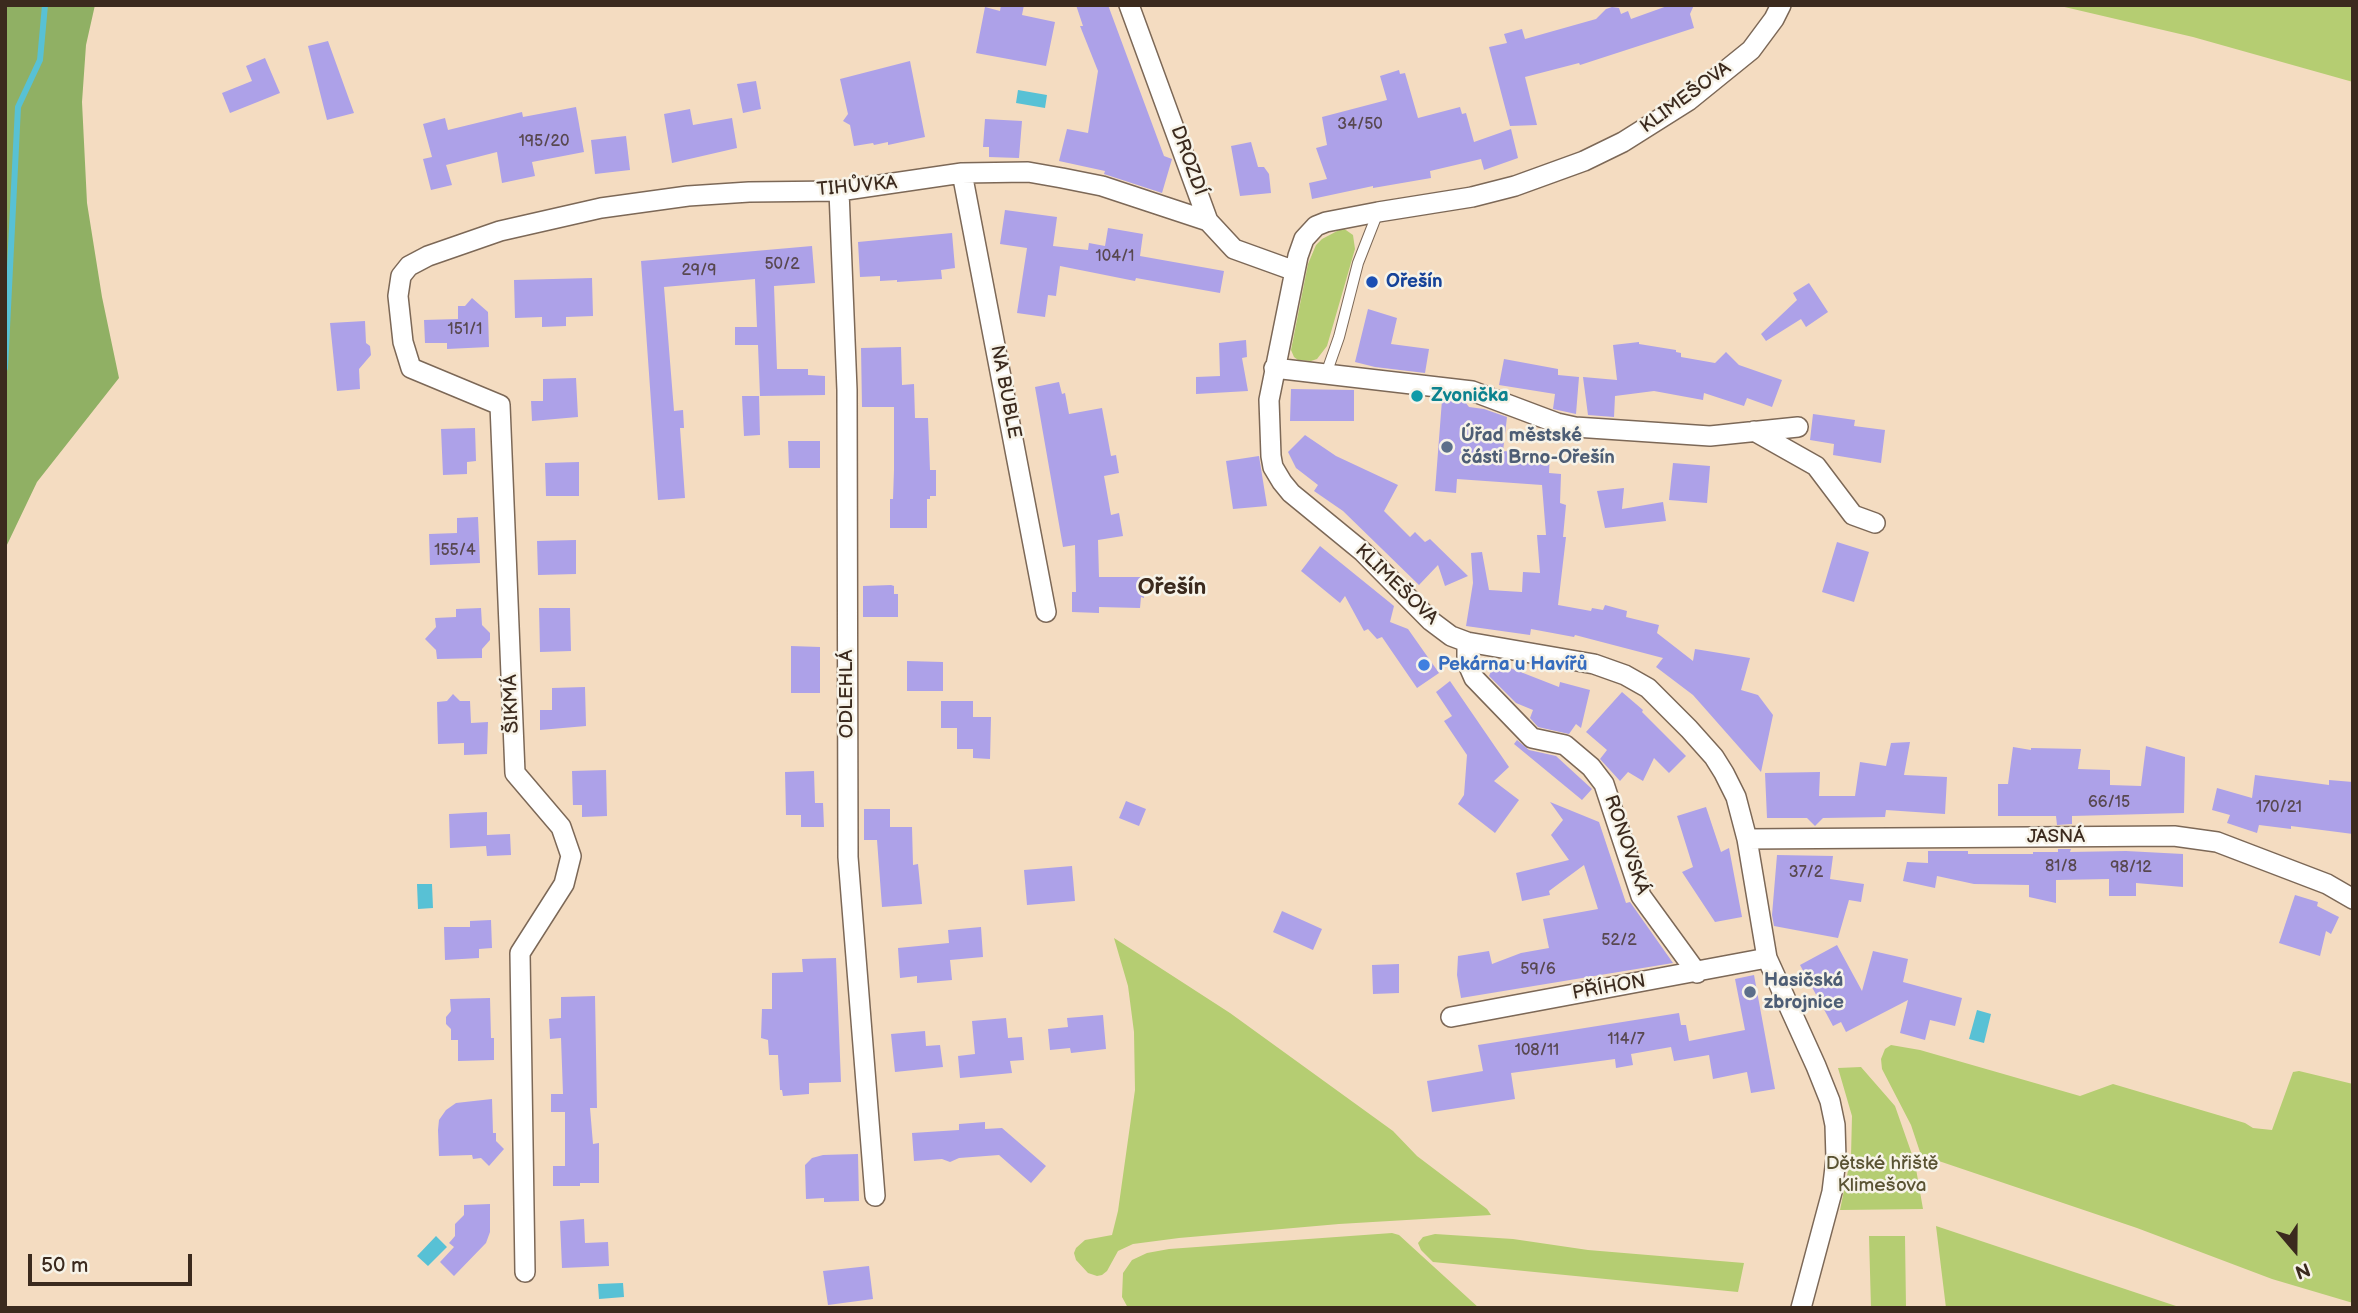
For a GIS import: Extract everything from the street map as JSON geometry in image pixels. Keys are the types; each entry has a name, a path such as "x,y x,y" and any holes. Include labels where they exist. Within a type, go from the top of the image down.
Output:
{"street":[{"name":"DROZDÍ","path":"1129,5 1208,221 1234,249 1295,271"},
{"name":"KLIMEŠOVA","path":"1781,5 1751,50 1689,101 1623,142 1584,161 1515,186 1472,197 1378,212 1316,226 1304,239 1295,271 1269,400 1271,456 1273,467 1282,482 1291,493 1363,552 1431,621 1451,636 1468,642 1594,664 1625,675 1648,688 1689,729 1714,757 1724,773 1736,797 1747,839 1767,958 1821,1078 1835,1125 1836,1159 1832,1192 1801,1308"},
{"name":"TIHŮVKA","path":"500,231 601,208 688,196 839,191 961,173 1028,172 1114,190 1208,221"},
{"name":"NA BUBLE","path":"961,173 1046,612"},
{"name":"ODLEHLÁ","path":"839,191 847,390 848,857 875,1196"},
{"name":"ŠIKMÁ","path":"500,231 409,266 401,276 398,296 403,342 411,368 500,405 515,773 561,827 571,856 565,884 520,953 525,1272"},
{"path":"1274,368 1472,391 1574,427 1710,436 1798,427"},
{"path":"1755,431 1816,466 1853,515 1875,523"},
{"name":"RONOVSKÁ","path":"1468,642 1467,662 1474,678 1532,738 1565,745 1591,767 1604,784 1641,896 1697,973"},
{"name":"JASNÁ","path":"1747,839 2174,836 2217,842 2327,884 2353,899"},
{"name":"PŘÍHON","path":"1451,1017 1767,958"}],"lane":[{"path":"1326,374 1339,337 1358,263 1378,212"}],"green space":[{"path":"5,5 95,5 86,45 82,102 87,203 102,297 119,378 37,482 5,549"},
{"path":"2056,5 2353,5 2353,82 2193,37"},
{"path":"1343,228 1353,235 1355,249 1327,346 1317,359 1298,360 1291,350 1308,264 1316,245"},
{"path":"1114,938 1230,1013 1393,1131 1417,1156 1487,1209 1491,1215 1339,1224 1133,1244 1118,1251 1102,1275 1088,1273 1076,1260 1074,1253 1085,1240 1112,1235 1118,1211 1135,1090 1134,1032 1128,986"},
{"path":"1891,1045 1920,1050 2080,1096 2113,1084 2245,1123 2253,1128 2272,1130 2293,1072 2299,1071 2353,1084 2353,1303 2272,1279 2137,1228 1921,1155 1911,1125 1882,1069 1881,1059 1885,1049"},
{"name":"Dětské hřiště Klimešova","path":"1861,1067 1895,1106 1915,1163 1923,1209 1840,1210 1851,1156 1852,1116 1838,1068"},
{"path":"1936,1226 2182,1308 1946,1308"},
{"path":"1392,1233 1399,1235 1479,1308 1128,1308 1122,1297 1123,1273 1132,1260 1147,1253 1169,1249"},
{"path":"1435,1234 1513,1239 1588,1250 1744,1263 1738,1292 1433,1262 1418,1243 1423,1237"},
{"path":"1869,1236 1905,1236 1906,1308 1871,1308"}],"water":[{"path":"1018,90 1047,95 1045,108 1016,103"},
{"path":"417,884 432,884 433,908 418,909"},
{"path":"1977,1010 1991,1014 1984,1043 1969,1039"},
{"path":"436,1236 447,1247 428,1266 417,1256"},
{"path":"623,1283 624,1297 599,1299 598,1284"}],"building":[{"path":"1001,5 1024,5 1022,15 1055,22 1046,66 976,53 985,7 1000,11"},
{"path":"1076,5 1108,5 1164,156 1172,159 1162,193 1104,174 1105,171 1059,161 1067,129 1088,133 1098,71 1080,26 1083,26"},
{"path":"1670,5 1694,5 1690,14 1694,28 1580,65 1579,63 1525,77 1537,125 1510,126 1489,47 1507,43 1504,34 1522,29 1525,39 1596,19 1612,7 1619,8 1621,14 1628,11 1631,19"},
{"path":"328,41 354,113 327,120 308,46"},
{"path":"265,58 280,93 230,113 222,93 252,81 246,66"},
{"path":"910,61 925,137 888,145 888,142 854,146 850,125 843,121 848,114 840,79"},
{"path":"1399,70 1400,74 1405,73 1418,118 1460,107 1462,114 1466,113 1474,142 1511,129 1518,158 1484,170 1481,159 1430,171 1431,178 1373,186 1312,199 1309,183 1327,179 1316,148 1327,145 1322,117 1387,100 1380,76"},
{"path":"756,81 761,109 743,113 737,84"},
{"path":"576,107 584,152 532,162 535,176 502,183 497,152 446,165 452,185 431,190 423,159 432,157 423,124 445,118 448,130 522,112 523,117"},
{"path":"690,109 693,125 732,118 737,148 672,163 664,114"},
{"path":"985,119 1022,121 1019,158 989,157 989,147 983,147"},
{"path":"626,136 630,170 595,174 591,140"},
{"path":"1251,142 1258,167 1264,167 1269,174 1271,193 1240,196 1231,146"},
{"path":"1005,210 1057,217 1053,246 1088,250 1089,243 1105,246 1108,228 1143,234 1140,256 1224,271 1220,293 1136,278 1135,281 1060,266 1056,296 1048,295 1045,317 1017,313 1027,248 1000,244"},
{"path":"952,233 955,268 941,270 942,279 897,282 880,281 880,276 860,277 858,242"},
{"path":"812,246 815,283 774,286 777,369 808,369 808,375 825,376 825,395 760,396 758,345 735,345 735,327 757,327 755,279 664,287 674,411 683,410 684,428 680,428 685,498 658,500 641,261"},
{"path":"592,278 593,316 566,317 566,326 542,327 542,317 515,318 514,280"},
{"path":"1809,283 1828,312 1806,327 1801,319 1766,341 1761,334 1797,300 1793,293"},
{"path":"472,298 488,312 489,347 447,349 447,343 425,343 424,320 458,319 458,306 465,306"},
{"path":"1368,309 1397,318 1391,344 1429,349 1425,373 1355,362"},
{"path":"365,321 366,343 370,346 371,355 359,369 360,389 337,391 330,323"},
{"path":"1246,340 1247,357 1242,358 1248,391 1196,394 1196,377 1220,376 1219,343"},
{"path":"1639,342 1676,350 1681,353 1681,357 1715,363 1726,352 1739,365 1782,380 1772,407 1747,398 1744,406 1704,393 1703,400 1654,391 1615,396 1614,417 1588,415 1583,377 1617,380 1613,345"},
{"path":"901,347 902,385 914,384 915,418 928,418 930,470 936,470 936,496 927,499 927,528 890,528 894,407 862,407 861,348"},
{"path":"1504,359 1558,369 1558,375 1579,377 1576,414 1553,409 1555,394 1499,385"},
{"path":"576,378 578,417 532,421 531,401 543,401 543,379"},
{"path":"1059,382 1062,394 1065,393 1069,414 1102,408 1111,456 1116,455 1119,473 1104,476 1111,515 1119,513 1123,536 1098,540 1099,577 1144,577 1144,598 1141,597 1140,608 1099,607 1099,613 1072,612 1072,592 1076,592 1075,545 1063,547 1035,387"},
{"path":"1291,389 1354,390 1354,421 1290,421"},
{"path":"742,396 759,396 760,435 744,436"},
{"path":"1442,400 1465,402 1469,407 1507,417 1503,451 1550,454 1549,473 1561,474 1560,503 1566,505 1563,537 1566,537 1558,605 1591,611 1592,608 1603,610 1605,605 1627,611 1626,617 1659,625 1657,633 1693,661 1695,649 1750,658 1741,690 1758,695 1773,715 1761,772 1693,695 1656,667 1663,658 1575,635 1574,637 1531,629 1530,635 1466,626 1473,583 1471,553 1482,552 1489,590 1522,592 1523,572 1540,573 1537,535 1546,535 1542,485 1457,479 1456,493 1435,491"},
{"path":"1813,414 1855,420 1854,426 1885,430 1881,463 1833,455 1834,444 1810,440"},
{"path":"475,428 476,461 467,462 467,474 443,475 441,429"},
{"path":"1305,435 1336,456 1398,485 1384,511 1410,537 1415,532 1425,542 1430,539 1468,576 1445,586 1438,565 1419,585 1343,511 1314,491 1318,485 1296,468 1288,452"},
{"path":"788,441 820,441 820,468 789,468"},
{"path":"1259,456 1267,506 1233,509 1226,461"},
{"path":"579,462 579,496 546,496 545,463"},
{"path":"1673,463 1710,466 1707,503 1669,500"},
{"path":"1624,488 1622,509 1663,502 1666,521 1605,528 1597,491"},
{"path":"478,517 480,563 430,565 429,534 457,533 457,518"},
{"path":"576,540 576,574 538,575 537,541"},
{"path":"1837,542 1869,552 1854,602 1822,592"},
{"path":"1320,546 1394,606 1390,622 1408,629 1439,673 1417,688 1382,637 1377,639 1368,629 1364,631 1345,596 1340,603 1301,571"},
{"path":"863,586 894,586 894,594 898,594 898,617 863,617"},
{"path":"481,608 482,625 490,633 490,640 482,649 482,658 437,659 436,650 425,639 436,627 435,618 456,617 456,609"},
{"path":"539,608 570,608 571,651 540,652"},
{"path":"791,646 820,647 820,693 791,693"},
{"path":"907,661 943,662 943,691 907,691"},
{"path":"1495,662 1559,687 1560,682 1590,690 1581,728 1576,724 1569,734 1538,727 1530,718 1533,710 1516,703 1489,676"},
{"path":"1450,681 1509,767 1494,781 1519,800 1495,833 1458,804 1464,795 1467,755 1444,721 1452,716 1436,692"},
{"path":"585,687 586,726 540,730 540,710 552,710 552,688"},
{"path":"1622,692 1643,710 1686,756 1669,773 1654,758 1643,781 1628,772 1620,781 1600,759 1607,750 1586,732"},
{"path":"453,694 460,701 470,701 471,723 488,722 487,754 464,755 464,743 438,744 437,702 447,701"},
{"path":"941,701 973,701 973,717 991,717 990,759 973,758 973,749 957,749 957,728 941,728"},
{"path":"1517,740 1529,750 1556,756 1592,789 1582,800 1514,744"},
{"path":"1910,742 1904,775 1947,777 1945,814 1886,810 1885,817 1823,818 1815,826 1807,818 1767,818 1765,773 1820,772 1819,796 1855,796 1860,762 1886,766 1891,743"},
{"path":"2146,746 2185,757 2184,813 2072,816 2072,824 2057,825 2056,816 1998,816 1998,784 2008,784 2013,747 2031,750 2081,749 2078,769 2110,770 2110,785 2141,786"},
{"path":"606,770 607,816 582,817 582,805 573,805 572,771"},
{"path":"814,771 815,803 823,803 824,827 801,827 801,815 786,815 785,772"},
{"path":"2255,775 2329,785 2329,780 2353,782 2353,834 2259,825 2257,833 2227,823 2230,815 2212,810 2217,788 2252,798"},
{"path":"1126,801 1146,809 1139,826 1119,818"},
{"path":"1550,802 1599,822 1626,903 1630,902 1673,963 1461,998 1457,975 1458,956 1489,951 1492,964 1521,953 1549,948 1543,919 1598,909 1584,865 1549,891 1550,895 1522,901 1516,873 1569,860 1551,835 1563,820"},
{"path":"1706,807 1721,852 1729,848 1742,917 1715,922 1682,872 1693,867 1677,816"},
{"path":"864,809 890,809 890,827 912,827 913,865 918,864 922,904 882,907 877,840 864,840"},
{"path":"487,812 487,835 510,834 511,855 487,856 486,846 450,848 449,814"},
{"path":"2058,849 2071,849 2070,852 2183,854 2183,887 2136,883 2136,896 2109,896 2109,879 2056,880 2056,903 2029,897 2029,885 1974,884 1937,876 1935,888 1903,881 1907,862 1928,863 1928,851 2033,854 2058,852"},
{"path":"1777,855 1833,856 1830,879 1864,884 1861,902 1849,900 1838,938 1774,926 1772,915"},
{"path":"1072,866 1075,901 1027,905 1024,870"},
{"path":"2295,895 2318,902 2317,906 2339,917 2331,934 2326,931 2320,956 2279,943"},
{"path":"1282,911 1322,929 1313,950 1273,932"},
{"path":"491,920 492,948 479,949 479,958 445,960 444,927 470,927 470,921"},
{"path":"981,927 983,957 950,960 952,980 917,983 917,976 900,978 898,948 949,943 948,930"},
{"path":"1837,945 1862,991 1873,951 1908,959 1903,982 1962,998 1955,1026 1930,1020 1925,1040 1900,1033 1908,1000 1846,1032 1841,1022 1833,1026 1800,965"},
{"path":"836,958 841,1082 809,1083 809,1094 783,1096 780,1090 778,1055 769,1055 768,1040 761,1038 762,1009 772,1009 772,973 803,972 802,959"},
{"path":"1399,964 1399,993 1373,994 1372,965"},
{"path":"1754,975 1775,1089 1751,1093 1747,1072 1713,1079 1709,1055 1674,1061 1671,1047 1631,1054 1633,1065 1616,1068 1615,1059 1511,1073 1515,1099 1432,1112 1427,1081 1483,1071 1478,1045 1679,1013 1681,1025 1686,1025 1689,1041 1745,1030 1735,979"},
{"path":"595,996 597,1108 590,1108 593,1144 599,1143 599,1183 553,1186 553,1166 565,1166 565,1112 551,1112 551,1094 563,1094 561,1038 550,1039 549,1019 561,1018 561,997"},
{"path":"490,998 494,1060 458,1061 458,1040 451,1040 451,1029 446,1024 446,1017 451,1011 450,999"},
{"path":"1103,1015 1106,1049 1071,1053 1070,1048 1050,1050 1048,1029 1068,1027 1067,1018"},
{"path":"1006,1018 1008,1038 1022,1037 1024,1060 1010,1061 1012,1073 960,1078 958,1056 975,1054 972,1021"},
{"path":"925,1031 926,1046 940,1045 943,1067 895,1072 891,1034"},
{"path":"492,1099 493,1133 496,1133 496,1141 504,1149 489,1166 481,1158 473,1159 472,1155 439,1156 439,1120 446,1110 456,1103"},
{"path":"985,1122 985,1129 1002,1128 1046,1166 1031,1183 999,1155 959,1158 950,1162 942,1159 914,1161 912,1133 959,1130 959,1124"},
{"path":"858,1154 859,1201 824,1202 824,1198 806,1199 805,1165 812,1158"},
{"path":"490,1204 490,1232 486,1243 454,1276 440,1262 454,1247 449,1243 455,1236 455,1224 464,1215 464,1205"},
{"path":"584,1219 585,1243 608,1242 609,1266 562,1268 560,1221"},
{"path":"869,1266 873,1299 828,1305 823,1271"}],"waterway":[{"path":"5,368 18,107 40,60 45,5"}],"place":[{"name":"Ořešín","path":"1372,282"},
{"name":"Zvonička","path":"1417,396"},
{"name":"Úřad městské části Brno-Ořešín","path":"1447,447"},
{"name":"Pekárna u Havířů","path":"1424,665"},
{"name":"Hasičská zbrojnice","path":"1750,992"}],"district":[{"name":"Ořešín","path":"1172,588"}]}
